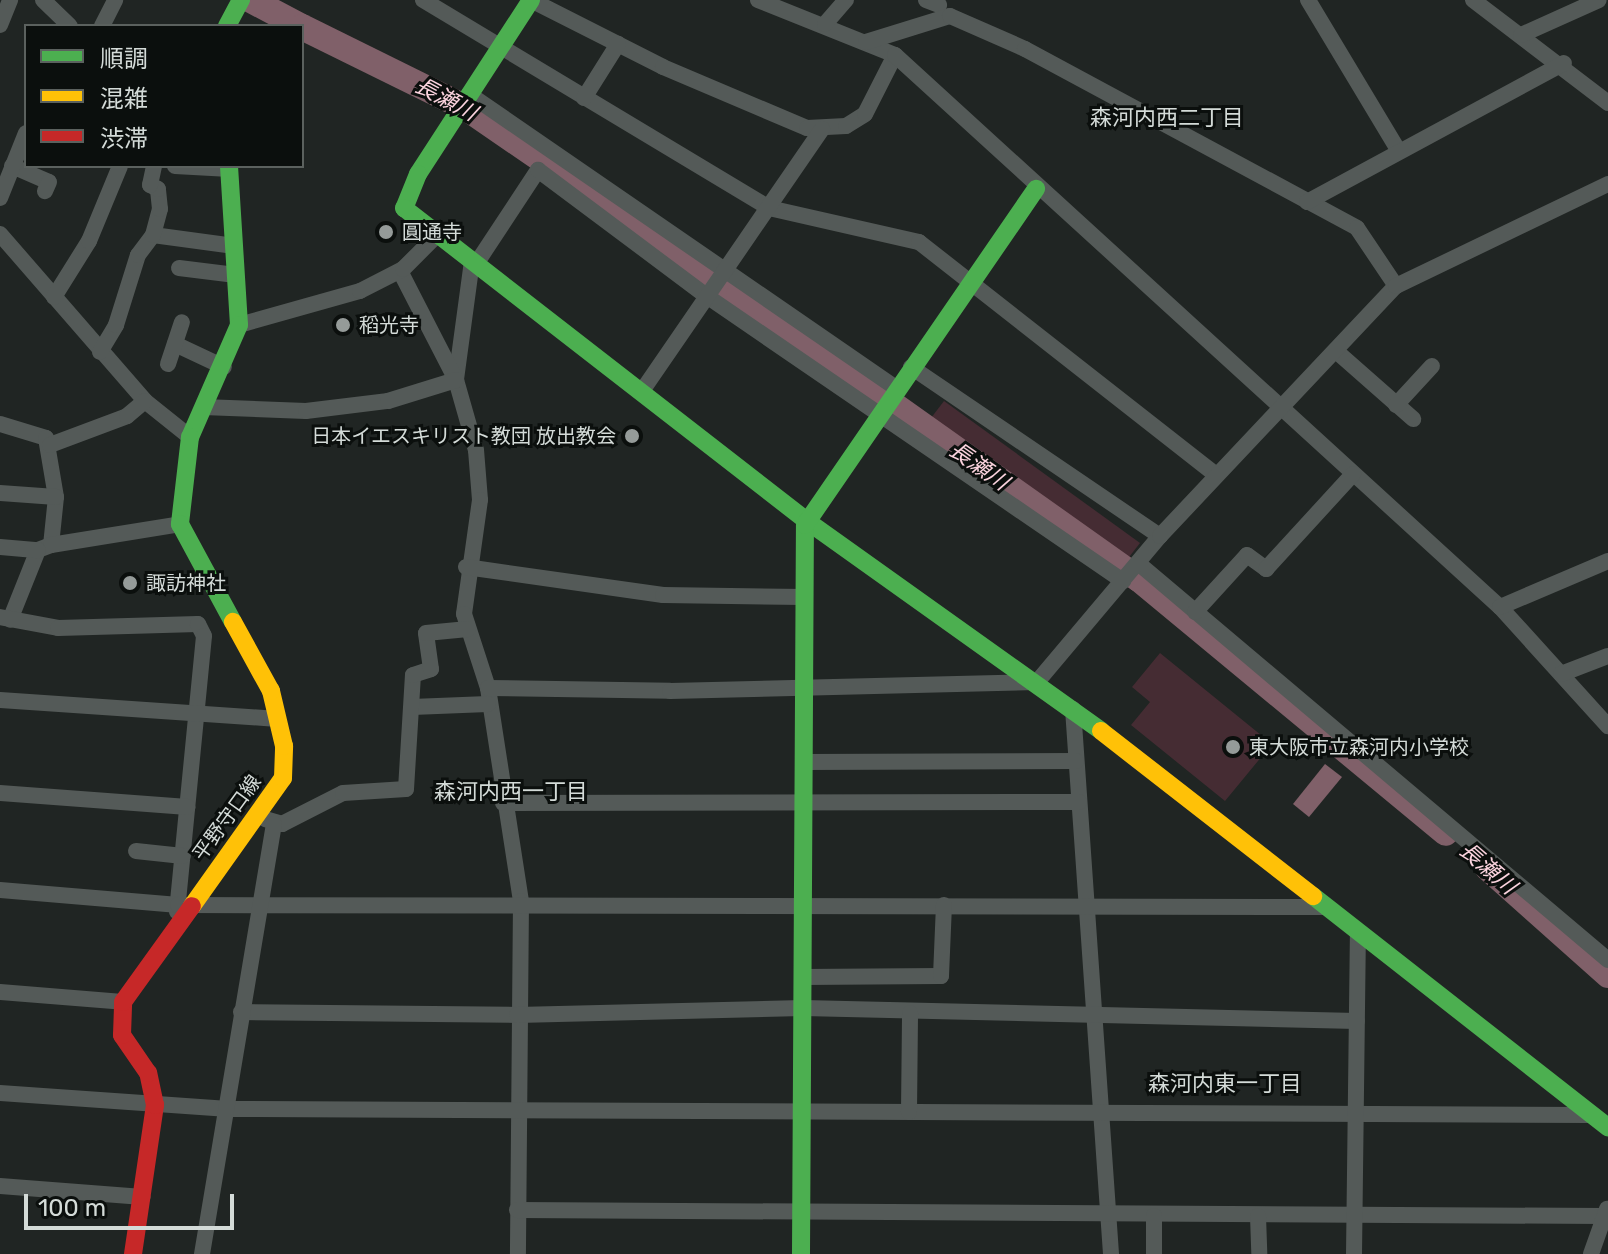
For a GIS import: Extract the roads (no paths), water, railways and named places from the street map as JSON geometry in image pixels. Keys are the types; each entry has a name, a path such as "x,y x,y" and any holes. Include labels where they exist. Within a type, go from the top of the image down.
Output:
{"street":[{"path":"0,25 10,0"},
{"path":"43,0 68,24"},
{"path":"103,24 115,0"},
{"path":"423,0 769,208 919,242 1216,475"},
{"path":"895,55 865,114 846,126 822,129 726,95 531,0 464,101 404,208 807,521 1073,709 1608,1127"},
{"path":"758,0 825,24 895,55 1036,189 1500,607 1608,726"},
{"path":"825,24 846,0"},
{"path":"1308,0 1398,150"},
{"path":"1473,0 1564,63 1605,96"},
{"path":"1521,35 1599,0"},
{"path":"228,24 239,1"},
{"path":"866,42 936,6 950,16 1025,49 1357,228 1396,286"},
{"path":"584,98 618,44"},
{"path":"1307,202 1398,150 1564,63"},
{"path":"464,101 727,270 896,388"},
{"path":"642,391 822,129"},
{"path":"0,198 24,138"},
{"path":"12,166 49,182"},
{"path":"54,297 89,241 119,168"},
{"path":"100,352 116,325 138,255 153,235 160,209 158,189 150,185 154,168"},
{"path":"0,547 45,547 180,524 190,437 224,367 239,325 230,168"},
{"path":"456,380 474,263 538,170 708,297 881,410 1123,580"},
{"path":"412,707 488,696 1037,682 1160,536 1396,286 1608,184"},
{"path":"801,1254 807,521 1036,189"},
{"path":"0,234 145,401 190,437"},
{"path":"239,325 311,308 400,271 438,234"},
{"path":"153,235 234,246"},
{"path":"179,268 236,275"},
{"path":"400,271 456,380 476,450 480,500 466,567 468,629 488,696 521,901 517,1015 520,1110 518,1254"},
{"path":"168,364 182,322"},
{"path":"175,344 224,367"},
{"path":"1336,351 1413,419"},
{"path":"1396,405 1432,366"},
{"path":"911,367 1160,536"},
{"path":"203,407 306,411 388,401 456,380"},
{"path":"50,445 127,416 145,401"},
{"path":"0,424 34,430 50,445 56,497 45,547 5,619 121,630 198,624 204,636 183,856 186,905"},
{"path":"1195,612 1247,555 1266,569 1353,474"},
{"path":"0,493 56,497"},
{"name":"平野守口線","path":"123,1002 186,905 266,820 283,778 277,719 264,673 180,524"},
{"path":"1500,607 1608,561"},
{"path":"1138,564 1608,960"},
{"path":"466,567 663,595 804,597"},
{"path":"202,1254 228,1109 258,905 266,820 343,793 406,789 413,675 431,669 426,633 468,629"},
{"path":"1561,674 1608,656"},
{"path":"0,700 277,719"},
{"path":"1073,709 1083,906 1111,1254"},
{"path":"804,762 1076,761"},
{"path":"0,793 187,807"},
{"path":"503,803 1079,802"},
{"path":"136,851 183,856"},
{"path":"0,890 186,905 521,901 1326,907"},
{"path":"803,977 941,976 944,905"},
{"path":"1354,1254 1358,931"},
{"path":"0,992 123,1002 122,1035 148,1073 155,1105 133,1254"},
{"path":"241,1012 517,1015 803,1008 910,1013 1357,1021"},
{"path":"909,1112 910,1013"},
{"path":"0,1093 228,1109 1589,1115"},
{"path":"0,1186 143,1197"},
{"path":"517,1210 1109,1217 1606,1212 1591,1254"},
{"path":"1154,1216 1154,1254"},
{"path":"1258,1216 1259,1254"}],"waterway":[{"name":"長瀬川","path":"251,0 296,24"},
{"name":"長瀬川","path":"304,28 468,109 739,295 1139,579 1446,833"},
{"name":"長瀬川","path":"1488,868 1608,975"}],"place":[{"name":"圓通寺","path":"386,232"},
{"name":"稻光寺","path":"343,325"},
{"name":"日本イエスキリスト教団 放出教会","path":"632,436"},
{"name":"諏訪神社","path":"130,583"},
{"name":"東大阪市立森河内小学校","path":"1233,747"}],"district":[{"name":"森河内西二丁目","path":"1167,118"},
{"name":"森河内西一丁目","path":"511,792"},
{"name":"森河内東一丁目","path":"1225,1084"}]}
